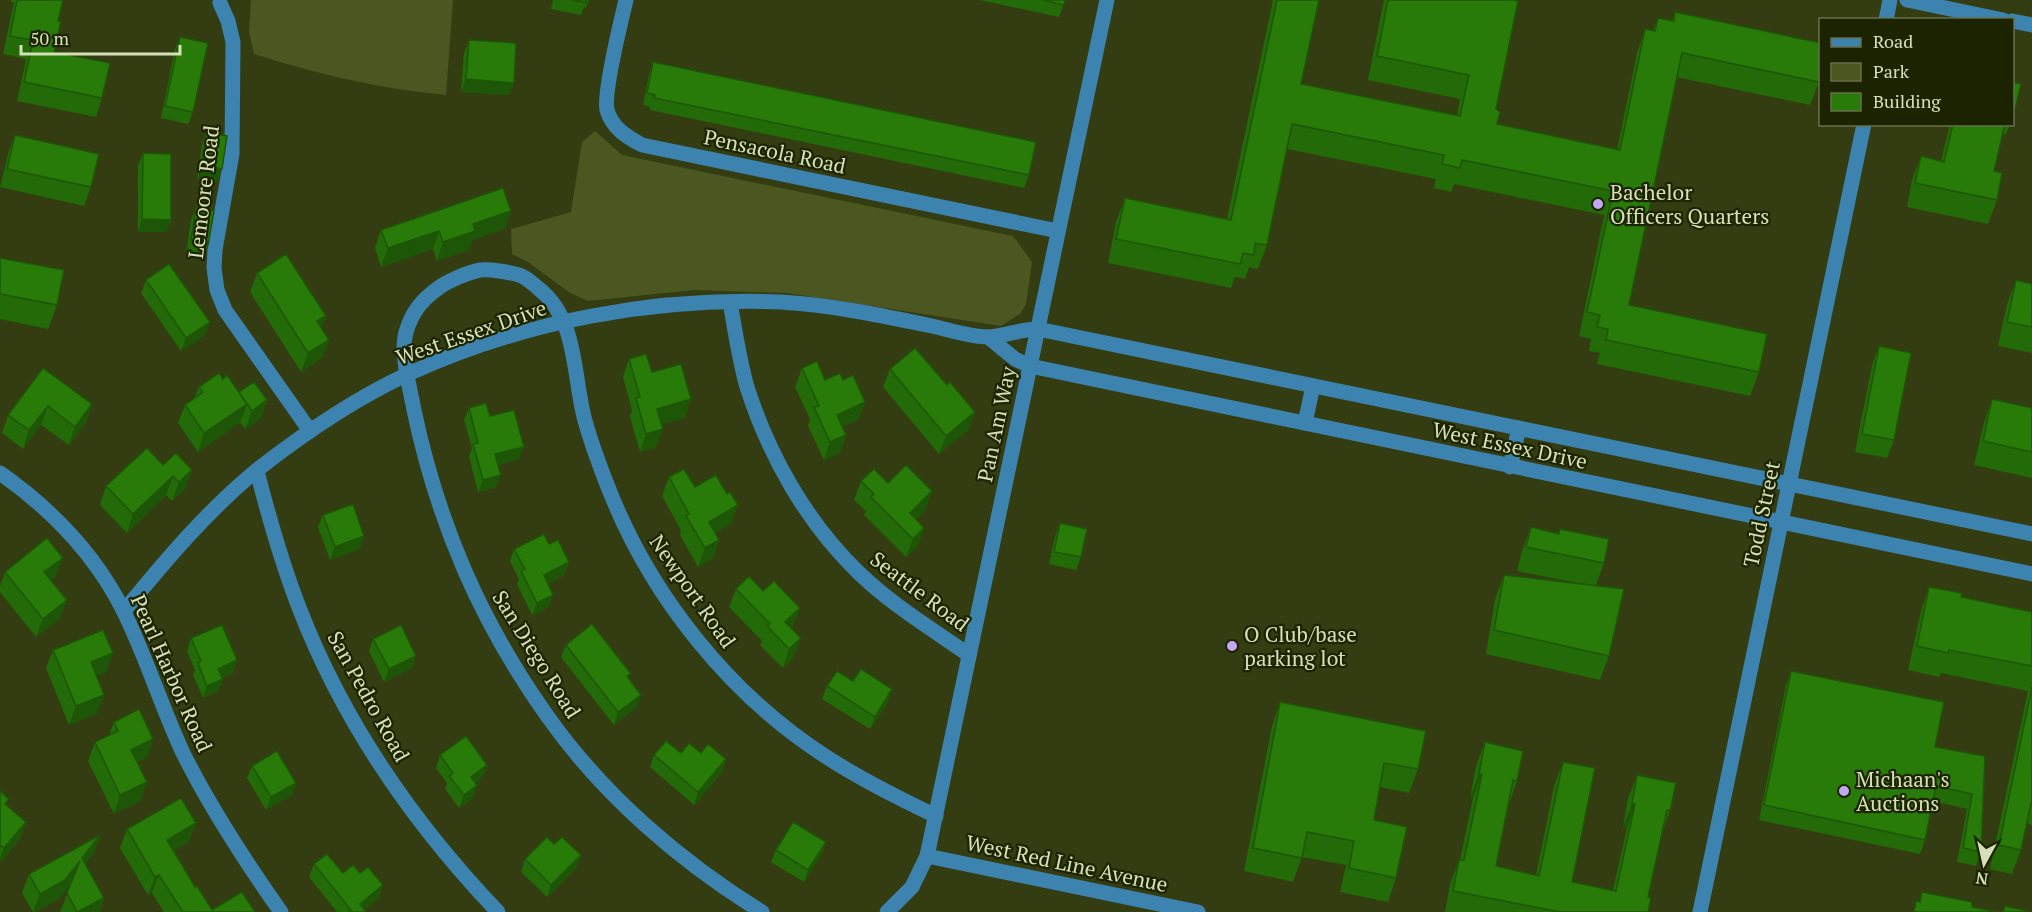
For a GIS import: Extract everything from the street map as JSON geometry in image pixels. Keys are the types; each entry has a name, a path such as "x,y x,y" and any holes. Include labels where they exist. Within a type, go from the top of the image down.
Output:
{"street":[{"name":"Pensacola Road","path":"626,0 607,93 607,109 614,123 625,136 642,145 1058,231"},
{"name":"Pan Am Way","path":"887,912 912,887 927,856 1107,0"},
{"path":"1886,18 1890,0"},
{"path":"1907,0 1993,18"},
{"name":"Lemoore Road","path":"220,3 228,21 233,42 233,135 229,174 215,250 214,268 217,290 225,310 310,431"},
{"path":"2014,21 2032,26"},
{"name":"Todd Street","path":"1700,912 1864,126"},
{"name":"Newport Road","path":"407,374 405,336 416,306 442,284 481,270 523,276 549,296 566,321 584,417 598,463 617,508 639,554 696,639 732,679 774,718 823,755 878,788 936,816"},
{"name":"Seattle Road","path":"730,302 750,395 777,463 799,498 824,533 859,573 893,602 969,655"},
{"name":"West Essex Drive","path":"124,611 187,537 217,506 257,471 310,431 357,401 407,374 509,336 566,321 622,310 676,304 783,303 834,308 988,337 1022,329 1038,329 2032,534"},
{"name":"West Essex Drive","path":"988,337 1015,359 1030,366 2032,574"},
{"name":"San Diego Road","path":"407,374 427,466 443,519 474,593 521,678 551,722 623,804 698,868 762,912"},
{"path":"1305,423 1313,386"},
{"path":"1510,467 1519,428"},
{"name":"San Pedro Road","path":"257,471 285,568 301,612 344,703 368,746 397,790 435,841 498,912"},
{"name":"Pearl Harbor Road","path":"0,473 30,494 57,519 85,550 108,582 124,611 184,754 228,833 281,912"},
{"name":"West Red Line Avenue","path":"927,856 1198,912"}],"green space":[{"path":"251,0 453,0 446,95 349,80 254,54 249,32"},
{"path":"595,131 622,155 1013,236 1032,262 1026,304 1020,314 1001,326 787,293 694,290 588,301 570,293 528,262 512,254 511,229 571,212 582,142"}],"building":[{"path":"17,0 63,0 54,52 110,63 102,98 24,82 33,40 10,36"},
{"path":"1043,0 1065,0 1064,5"},
{"name":"Bachelor Officers Quarters","path":"1277,0 1319,0 1301,84 1460,116 1469,75 1377,56 1388,0 1518,1 1496,109 1500,112 1497,124 1620,150 1645,29 1655,31 1658,18 1674,21 1675,12 1819,43 1819,82 1682,53 1629,305 1767,334 1759,372 1606,340 1608,329 1597,327 1600,315 1587,312 1613,191 1462,160 1460,168 1442,164 1444,155 1292,124 1267,245 1255,243 1254,255 1243,253 1240,264 1116,239 1125,198 1231,220"},
{"path":"180,37 208,43 193,112 165,106"},
{"path":"469,40 516,43 514,83 466,79"},
{"path":"653,62 1036,142 1029,175 654,98 655,95 647,93"},
{"path":"2014,82 2021,84 2014,110"},
{"path":"1953,126 2005,126 1994,171 2002,173 1997,200 1915,183 1921,156 1944,162"},
{"path":"206,133 227,136 222,169 202,166"},
{"path":"15,135 99,154 91,187 7,169"},
{"path":"143,153 171,154 171,220 142,219"},
{"path":"503,188 511,211 473,224 475,231 443,242 439,231 388,248 381,230"},
{"path":"196,207 214,211 208,245 191,242"},
{"path":"286,254 326,316 317,321 329,340 308,353 257,273"},
{"path":"0,258 64,270 57,305 0,294"},
{"path":"169,264 210,322 186,338 146,280"},
{"path":"2016,280 2032,284 2032,327 2007,322"},
{"path":"1879,346 1911,353 1894,440 1862,434"},
{"path":"915,348 947,385 950,382 975,412 946,436 890,369"},
{"path":"646,354 652,372 681,364 691,399 657,409 663,429 646,434 636,398 640,397 629,359"},
{"path":"817,361 825,380 840,373 843,380 853,375 865,402 837,415 846,435 830,442 814,407 819,406 802,368"},
{"path":"43,368 92,404 75,427 48,406 29,430 8,415"},
{"path":"219,373 223,379 227,375 247,404 204,433 185,405 203,392 199,387"},
{"path":"254,382 267,400 252,411 239,392"},
{"path":"1992,399 2032,408 2032,452 1983,441"},
{"path":"486,403 490,416 514,410 524,447 495,454 501,475 483,480 473,444 478,443 469,408"},
{"path":"147,448 163,465 176,453 192,470 179,482 173,476 133,514 106,486"},
{"path":"906,465 932,491 910,513 924,528 913,539 871,497 874,494 861,481 874,469 888,483"},
{"path":"684,469 695,487 716,475 727,494 730,492 738,505 709,522 719,540 705,548 686,516 689,514 669,477"},
{"path":"353,504 364,536 335,547 323,515"},
{"path":"1060,523 1087,529 1081,557 1054,552"},
{"path":"1531,527 1559,534 1560,529 1609,539 1604,563 1526,547"},
{"path":"544,534 549,544 558,540 569,562 544,575 553,595 537,603 521,571 525,569 514,549"},
{"path":"47,538 63,558 44,572 67,600 43,619 5,572"},
{"path":"1504,575 1624,589 1609,656 1494,630"},
{"path":"749,576 763,591 774,581 800,608 785,622 801,638 789,649 767,626 770,624 736,589"},
{"path":"1929,587 1962,593 1961,597 2032,612 2032,666 1917,646"},
{"path":"592,624 631,674 627,676 641,695 618,712 566,645"},
{"path":"222,625 237,660 218,669 223,679 207,686 198,663 201,661 191,638"},
{"path":"401,625 416,656 389,669 373,639"},
{"path":"103,630 113,653 91,662 104,695 76,706 53,650"},
{"path":"861,669 892,689 875,717 827,686 837,671 853,681"},
{"name":"Michaan's Auctions","path":"1791,671 1944,702 1935,747 1985,756 1981,852 1963,848 1972,794 1936,786 1925,840 1764,805"},
{"path":"2032,687 2032,799 2021,850 1999,845"},
{"path":"1280,702 1426,731 1418,769 1384,763 1374,820 1407,827 1396,878 1349,868 1354,841 1307,832 1302,858 1253,848"},
{"path":"139,709 153,739 131,750 147,782 120,795 95,742 118,731 114,722"},
{"path":"466,736 487,765 471,777 477,785 464,795 449,776 453,773 440,755"},
{"path":"666,741 681,753 689,743 701,753 708,744 726,759 698,792 654,755"},
{"path":"1485,742 1523,751 1517,781 1513,780 1496,866 1539,876 1563,762 1595,768 1572,882 1616,891 1635,804 1632,804 1637,775 1676,783 1670,811 1667,810 1648,897 1651,898 1648,912 1560,912 1453,891 1459,860 1464,860 1482,774 1479,774"},
{"path":"277,751 296,783 271,797 252,766"},
{"path":"0,791 9,799 5,804 26,822 4,848 0,845"},
{"path":"181,798 196,823 167,840 195,887 197,886 212,910 242,892 255,912 183,912 159,875 155,877 127,829"},
{"path":"793,822 826,842 808,870 776,850"},
{"path":"100,835 82,858 104,898 77,912 67,893 80,861 65,880 40,894 29,874"},
{"path":"547,837 554,844 562,837 581,855 551,885 525,859"},
{"path":"327,854 343,873 353,865 360,873 368,867 383,885 360,904 366,912 348,912 351,910 314,864"},
{"path":"1922,892 1972,902 1972,907 1996,912 1914,912 1916,901 1920,902"},
{"path":"2005,906 2027,911 2027,912 2003,912"}],"place":[{"name":"Bachelor Officers Quarters","path":"1598,204"},
{"name":"O Club/base parking lot","path":"1232,646"},
{"name":"Michaan's Auctions","path":"1844,791"}]}
